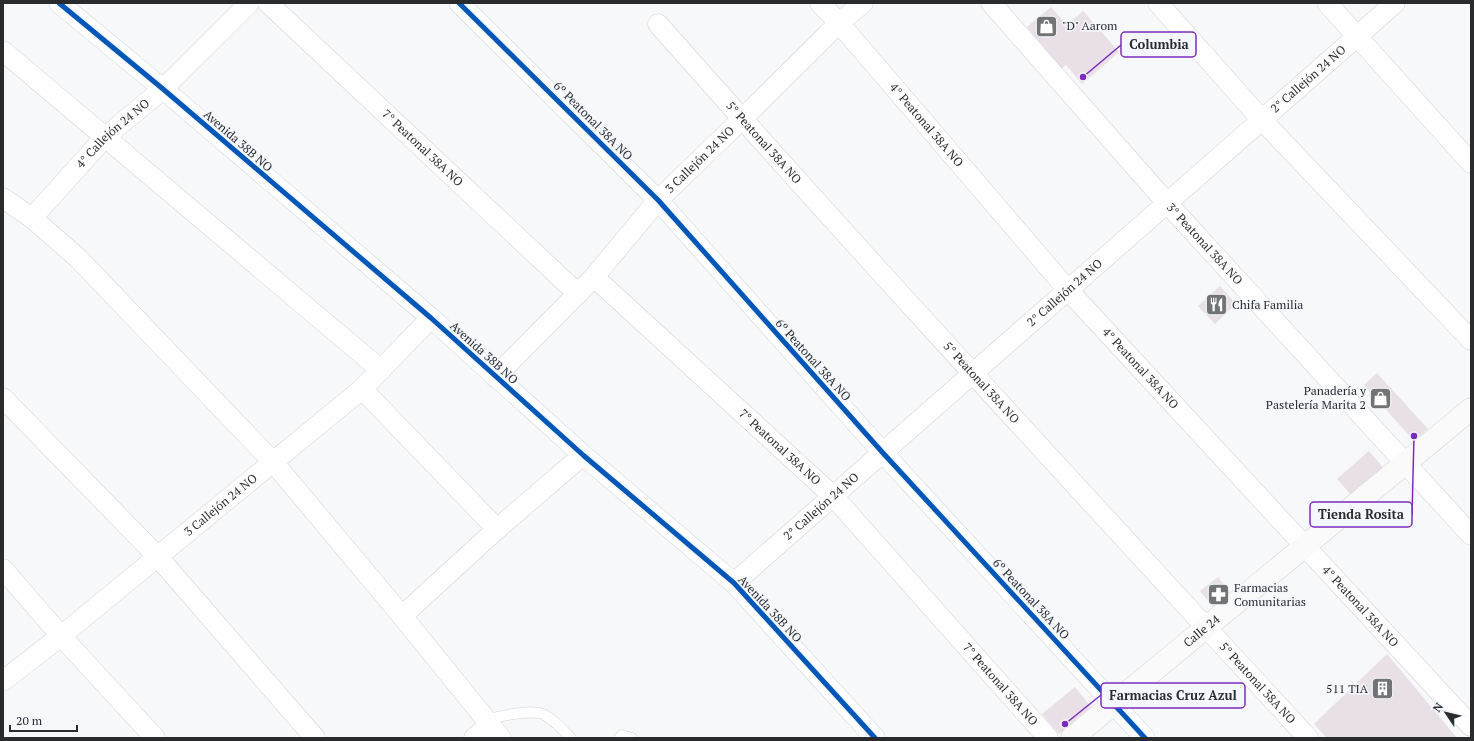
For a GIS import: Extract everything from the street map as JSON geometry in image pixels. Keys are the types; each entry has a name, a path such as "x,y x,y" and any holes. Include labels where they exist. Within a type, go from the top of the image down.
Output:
{"street":[{"name":"Avenida 38B NO","path":"59,3 431,318 583,455 734,583 876,738"},
{"name":"4° Callejón 24 NO","path":"32,218 105,138 163,90 249,3"},
{"name":"7° Peatonal 38A NO","path":"268,3 578,294"},
{"name":"6º Peatonal 38A NO","path":"459,3 658,200 883,453 1145,738"},
{"name":"4° Peatonal 38A NO","path":"820,3 1068,290 1471,726"},
{"name":"3 Callejón 24 NO","path":"495,377 594,277 658,200 838,23 863,3"},
{"name":"3° Peatonal 38A NO","path":"991,3 1167,203 1471,535"},
{"path":"1158,3 1262,120 1471,340"},
{"path":"1328,3 1471,163"},
{"name":"2° Callejón 24 NO","path":"734,583 1395,3"},
{"name":"5° Peatonal 38A NO","path":"658,24 973,374 1308,738"},
{"path":"3,51 381,370"},
{"path":"3,198 32,218 78,258 274,463 402,616 492,727 474,738"},
{"name":"7° Peatonal 38A NO","path":"594,277 833,496 1048,738"},
{"name":"3 Callejón 24 NO","path":"3,682 274,463 362,388 431,318"},
{"path":"362,388 497,528"},
{"path":"3,398 158,557 315,738"},
{"name":"Calle 24","path":"1072,738 1471,409"},
{"path":"402,616 497,528 583,455"},
{"path":"3,569 61,636 154,738"}],"lane":[{"path":"492,727 522,713 540,713 555,723 571,738"},
{"path":"619,738 622,735 632,738"}],"building":[{"path":"1051,7 1067,25 1083,11 1119,52 1082,84 1066,65 1062,69 1027,27"},
{"name":"Chifa Familia","path":"1220,286 1236,304 1215,324 1198,306"},
{"path":"1377,373 1428,429 1414,441 1364,385"},
{"path":"1369,451 1385,470 1353,497 1337,479"},
{"path":"1218,577 1231,594 1213,607 1200,591"},
{"name":"511 TIA","path":"1387,654 1457,738 1327,738 1314,724"},
{"path":"1075,687 1091,707 1059,734 1042,714"}],"cycle path":[{"path":"59,3 163,89 431,318 583,455 734,583 875,738"},
{"path":"459,3 658,200 883,453 1145,738"}],"place":[{"name":"\"D\" Aarom","path":"1047,26"},
{"name":"Columbia","path":"1083,77"},
{"name":"Chifa Familia","path":"1217,305"},
{"name":"Panadería y Pastelería Marita 2","path":"1381,398"},
{"name":"Tienda Rosita","path":"1414,436"},
{"name":"Farmacias Comunitarias","path":"1218,595"},
{"name":"511 TIA","path":"1383,689"},
{"name":"Farmacias Cruz Azul","path":"1065,724"}]}
